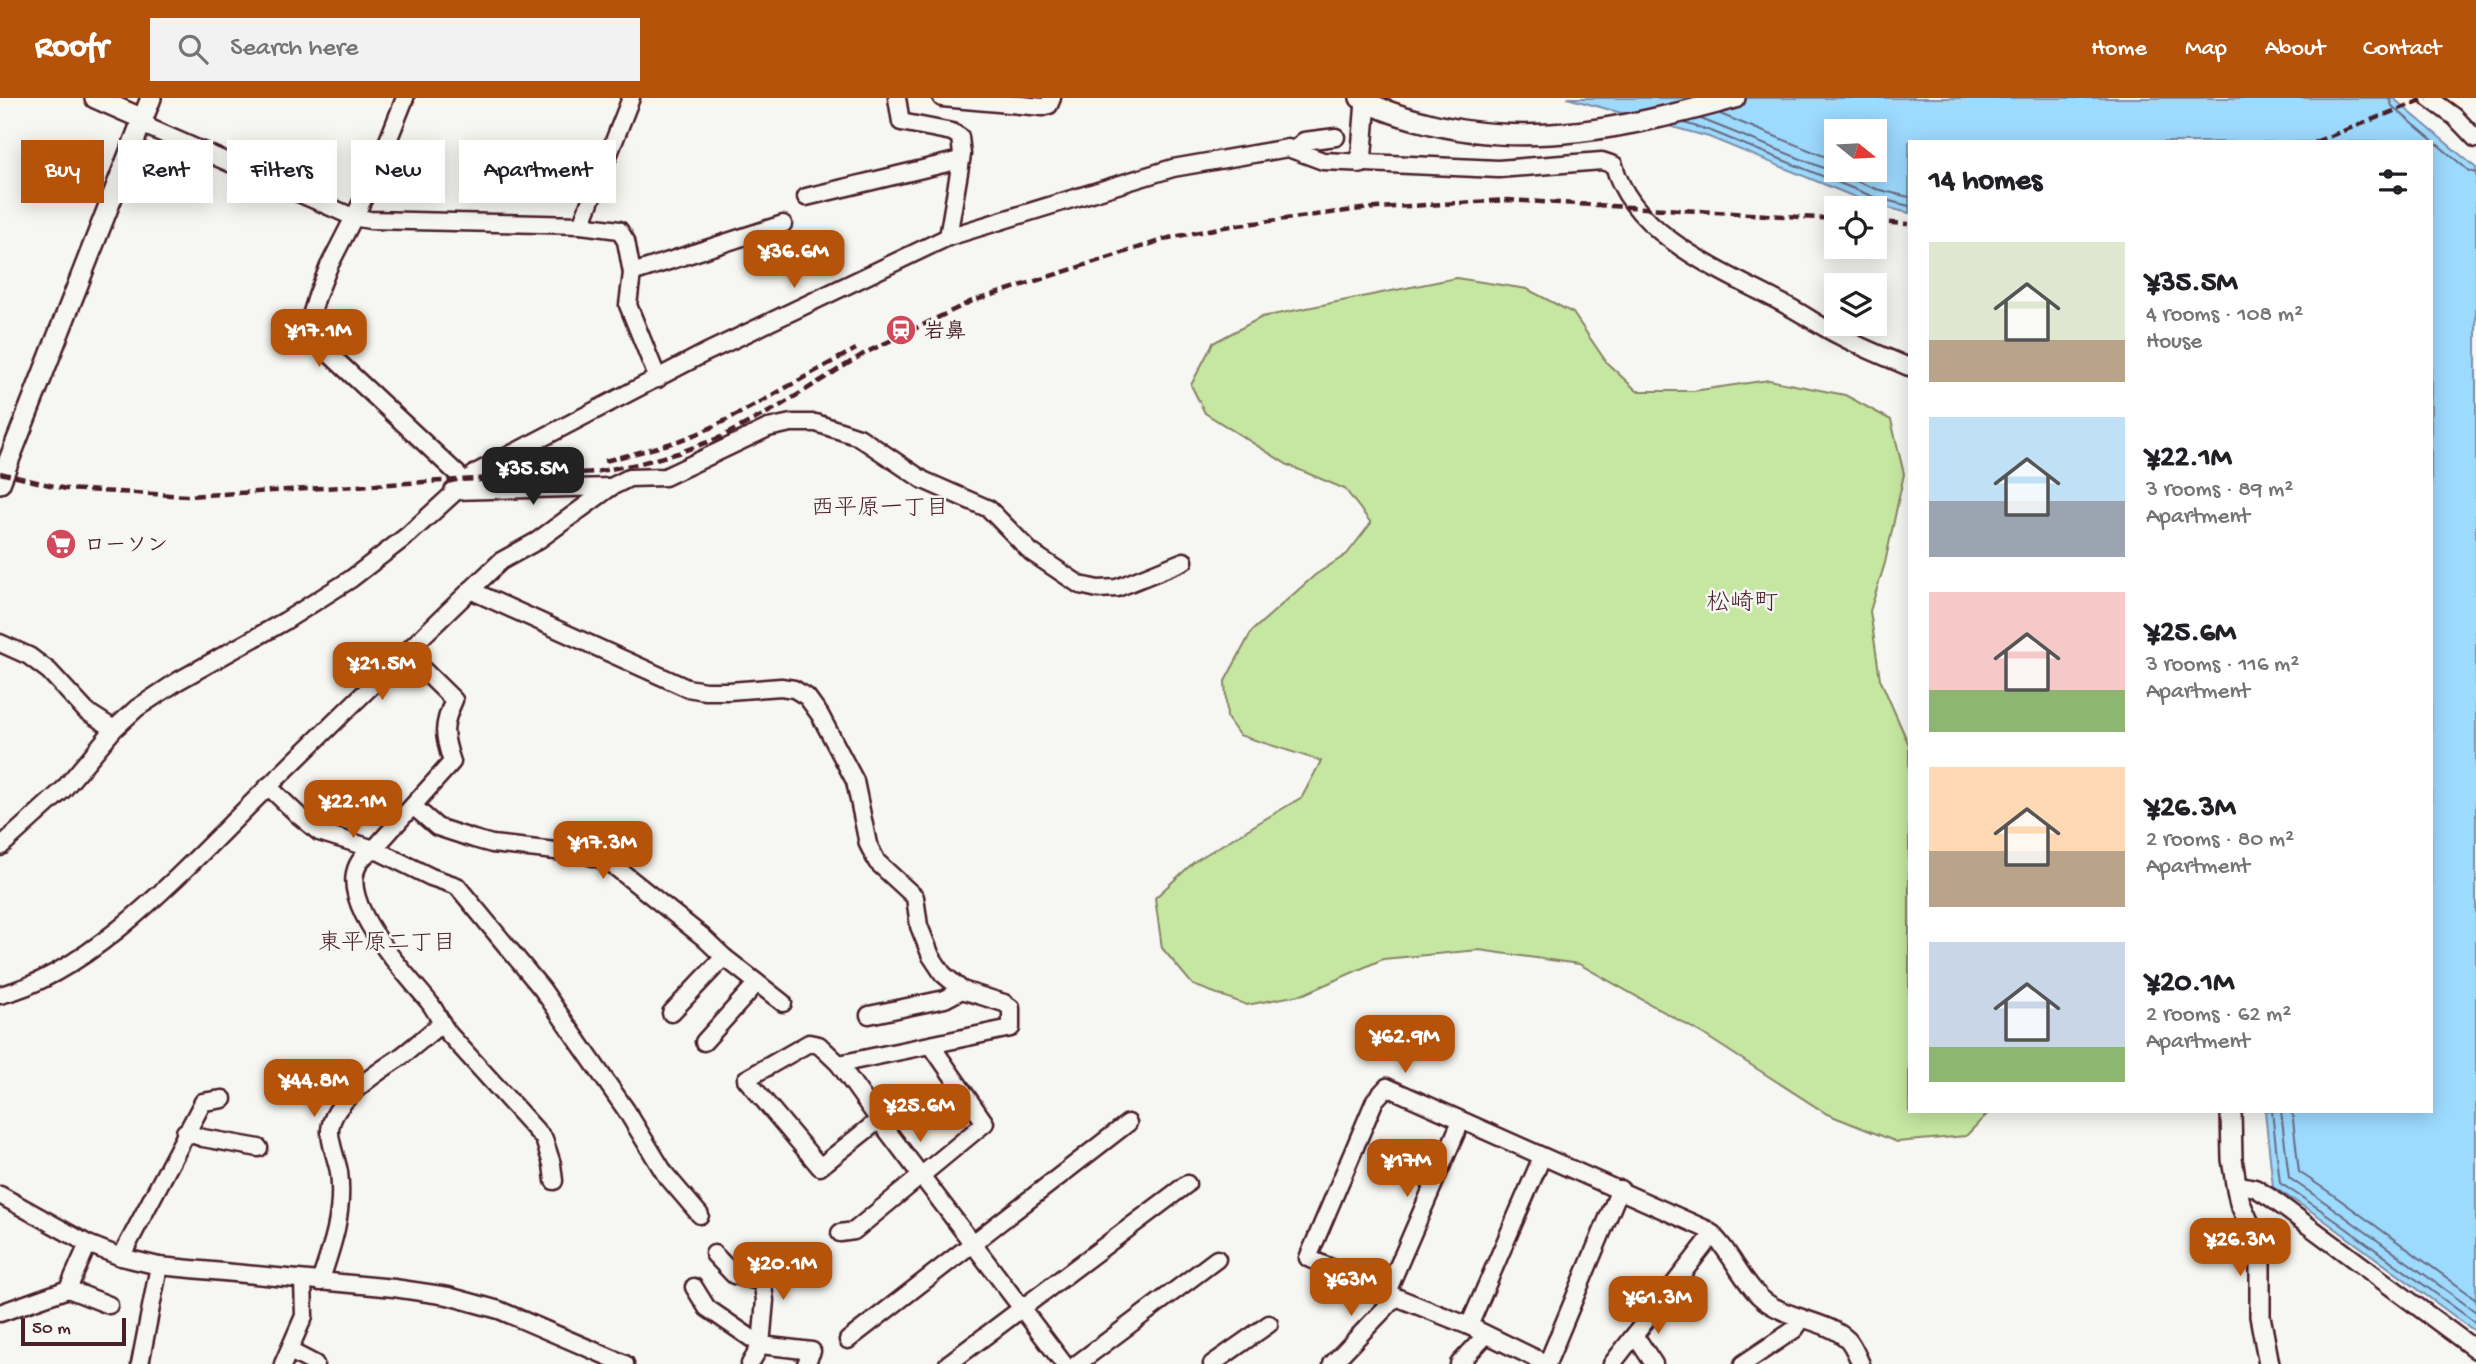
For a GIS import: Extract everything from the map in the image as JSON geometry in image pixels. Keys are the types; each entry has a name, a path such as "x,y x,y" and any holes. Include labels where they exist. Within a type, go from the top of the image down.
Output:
{"street":[{"path":"94,98 143,119 150,128 353,217 581,225 619,230 626,242 632,273 628,305 658,379"},
{"path":"0,482 151,98"},
{"path":"405,98 370,186 317,296 306,332 459,486 611,487"},
{"path":"942,98 1043,107 1049,105 1052,98"},
{"path":"1361,163 1363,99 1404,117 1439,126 1502,136 1570,133 1607,127 1675,115 1735,98"},
{"path":"2429,98 2455,117 2476,138"},
{"path":"901,99 901,122 952,132 960,137 962,148 948,237"},
{"path":"581,225 626,100"},
{"path":"1294,150 1304,141 1336,137"},
{"path":"0,847 63,790 114,729 136,708 351,579 408,535 477,471 705,353 948,237 1173,169 1288,148 1323,161 1498,169 1602,161 1614,165 1617,178 1647,219 1684,250 1798,311 1840,337 1908,367"},
{"path":"806,197 960,160"},
{"path":"632,273 783,224"},
{"path":"0,995 34,984 69,964 142,910 501,561 537,541 611,487 629,478 665,477 768,428 791,423 816,423 859,437 923,480 989,509 1031,552 1080,585 1117,589 1184,561"},
{"path":"470,590 687,688 729,691 781,687 794,689 807,697 820,715 855,781 868,844 877,862 915,897 919,926 931,956 943,974 962,990 1011,1008 1012,1028 839,1064"},
{"path":"0,643 29,656 49,671 86,710 114,729"},
{"path":"406,653 454,701 445,719 443,734 452,762 374,849 365,855 353,877 354,891 385,950 434,1009 441,1024 544,1139 554,1181"},
{"path":"268,786 320,832 374,849 431,877 457,886 542,989 626,1110 665,1174 700,1215"},
{"path":"413,806 436,827 474,839 492,844 583,854 609,862 783,1003"},
{"path":"671,1013 724,957"},
{"path":"705,1042 757,983"},
{"path":"869,1014 945,999 962,990"},
{"path":"320,1282 337,1235 340,1217 337,1156 329,1131 333,1120 361,1083 441,1024"},
{"path":"879,1120 820,1167 747,1079 809,1043 819,1045 839,1064 1064,1364"},
{"path":"840,1233 854,1231 985,1123 931,1045"},
{"path":"1620,1189 1547,1364 1469,1326 1308,1258 1376,1100 1387,1087 1620,1189 1713,1234 1760,1296 1774,1307 1834,1331 1847,1340 1861,1364"},
{"path":"121,1257 203,1102 223,1100"},
{"path":"2231,1113 2232,1159 2236,1184 2240,1203 2256,1239 2260,1262 2260,1316 2269,1364"},
{"path":"1332,1364 1392,1294 1461,1121"},
{"path":"848,1340 1128,1123"},
{"path":"185,1132 203,1138 260,1148"},
{"path":"1469,1326 1542,1157"},
{"path":"948,1364 1187,1184"},
{"path":"2236,1184 2255,1188 2272,1198 2476,1350"},
{"path":"0,1195 88,1244 121,1257 159,1266 448,1296 499,1310 625,1364"},
{"path":"1612,1364 1713,1234"},
{"path":"68,1289 88,1244"},
{"path":"714,1254 734,1275 762,1282"},
{"path":"750,1364 761,1345 765,1300 759,1259"},
{"path":"1077,1364 1217,1259"},
{"path":"140,1364 159,1266"},
{"path":"303,1280 304,1316 286,1357 315,1364"},
{"path":"694,1287 707,1308 761,1345 812,1351 806,1364"},
{"path":"0,1313 68,1289 109,1305"},
{"path":"1743,1364 1796,1329 1802,1318"},
{"path":"1212,1364 1269,1324"},
{"path":"1459,1364 1486,1335"},
{"path":"1632,1338 1640,1343 1654,1364"}],"green space":[{"path":"1456,278 1527,289 1573,313 1607,363 1637,391 1693,391 1769,380 1845,395 1891,420 1904,474 1885,563 1870,611 1880,679 1908,743 1908,1113 1988,1113 1966,1136 1897,1142 1827,1114 1703,1034 1579,964 1479,950 1383,959 1304,994 1247,1005 1193,985 1162,948 1155,898 1195,861 1302,797 1321,761 1239,735 1227,718 1225,681 1252,631 1315,575 1347,554 1371,523 1345,489 1288,465 1205,413 1191,385 1213,343 1262,317"}],"water":[{"path":"1567,98 2393,98 2476,168 2476,1332 2317,1215 2273,1187 2265,1113 2433,1113 2433,140 1908,140 1908,213 1887,208 1887,196 1853,196 1709,137"}],"railway":[{"path":"2320,140 2427,98"},
{"path":"0,473 66,489 187,496 595,472 678,453 721,437 778,407 865,353 970,302 1169,238 1224,227 1361,209 1508,200 1824,218"},
{"path":"1887,223 1908,224"},
{"path":"605,461 708,429 856,349"}],"place":[{"name":"岩鼻","path":"901,330"},
{"name":"ローソン","path":"61,544"}],"district":[{"name":"西平原一丁目","path":"880,506"},
{"name":"松崎町","path":"1742,601"},
{"name":"東平原二丁目","path":"387,941"}]}
